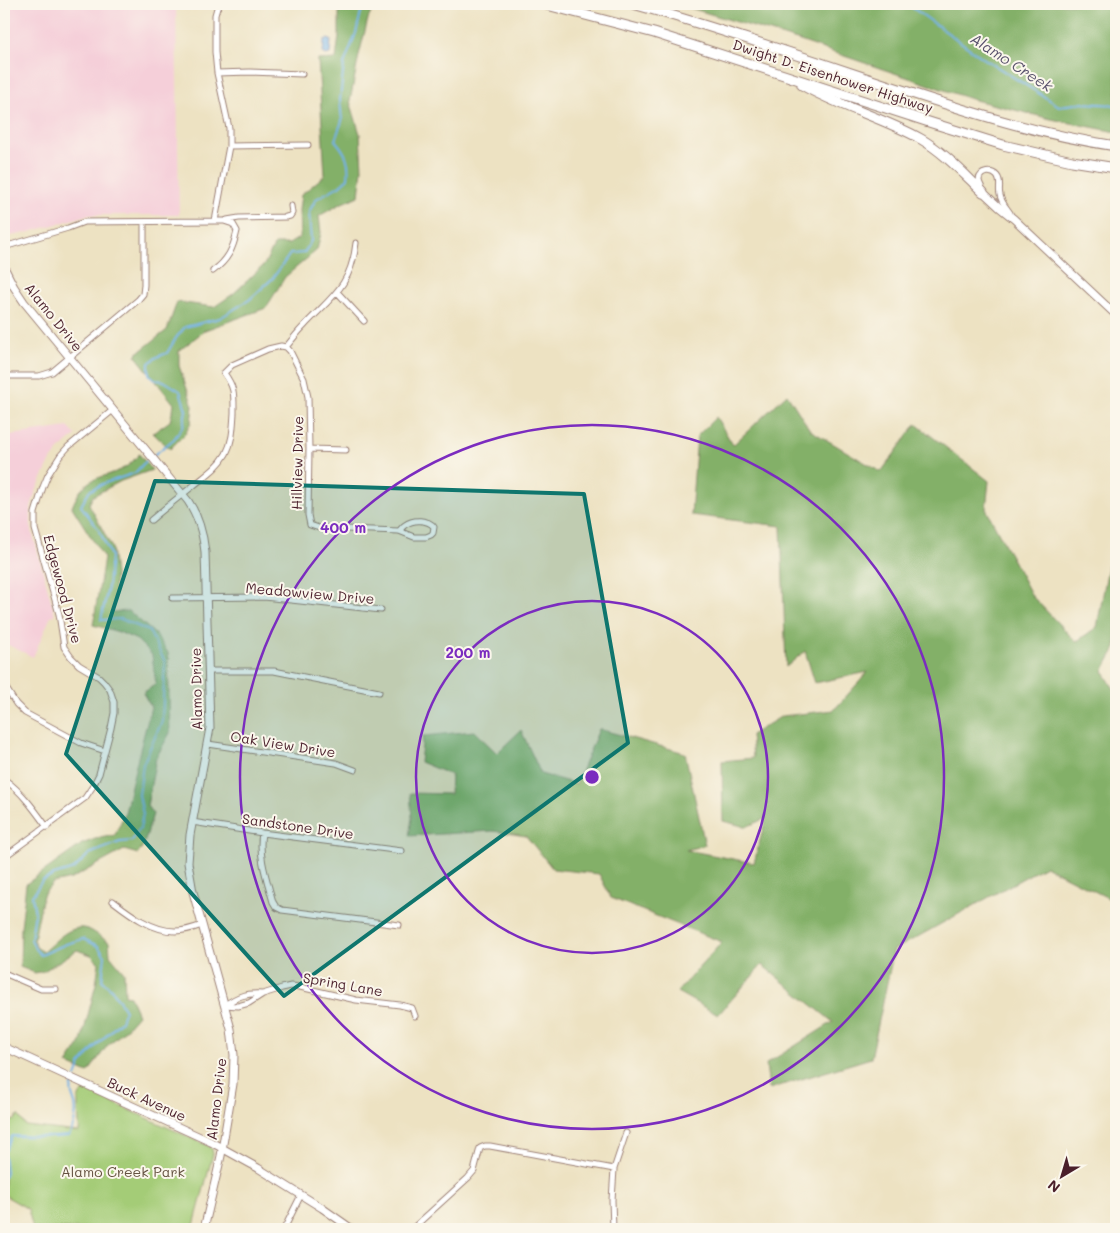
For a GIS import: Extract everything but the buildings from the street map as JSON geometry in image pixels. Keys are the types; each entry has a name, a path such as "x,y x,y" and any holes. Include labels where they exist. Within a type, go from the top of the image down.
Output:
{"highway":[{"name":"Dwight D. Eisenhower Highway","path":"543,4 654,33 1003,145 1072,161 1116,168"},
{"name":"Dwight D. Eisenhower Highway","path":"633,4 1010,124 1116,146"},
{"path":"784,75 822,96 922,140 935,148 983,192"}],"main road":[{"path":"983,192 1116,315"},
{"name":"Alamo Drive","path":"4,267 24,302 182,494 197,516 202,529 204,540 210,728 192,822 188,850 189,874 234,1042 234,1074 222,1148 204,1229"},
{"name":"Buck Avenue","path":"4,1047 222,1148 301,1195 352,1229"}],"street":[{"path":"215,221 229,146 229,128 217,73 215,52 215,15 220,4"},
{"path":"217,73 302,74"},
{"path":"229,146 308,145"},
{"path":"983,192 979,181 980,177 987,172 997,175 1004,205 1014,219"},
{"path":"4,246 84,222 224,221 239,218 286,217 292,213 291,206"},
{"path":"213,271 220,266 232,251 235,238 236,231 233,224 224,221"},
{"path":"4,376 39,376 56,369 143,294 144,222"},
{"path":"151,520 212,471 227,453 233,429 234,391 224,373 232,364 274,347 286,347 304,326 338,293 350,271 355,256 356,243"},
{"path":"338,293 364,322"},
{"name":"Hillview Drive","path":"286,347 290,351 304,380 308,397 308,515 310,526 398,531"},
{"name":"Edgewood Drive","path":"4,857 79,803 90,792 99,774 111,728 114,702 110,690 98,677 70,657 64,647 59,614 35,529 35,513 48,475 60,456 113,410"},
{"path":"309,449 346,450"},
{"path":"427,521 434,527 433,533 426,537 414,537 398,531 412,522 427,521"},
{"name":"Meadowview Drive","path":"172,598 264,597 381,610"},
{"path":"209,671 274,670 379,692"},
{"path":"4,685 16,704 25,713 81,744 105,751"},
{"name":"Oak View Drive","path":"208,744 336,763 355,770"},
{"path":"4,779 25,797 47,827"},
{"name":"Sandstone Drive","path":"192,822 402,851"},
{"path":"262,833 262,862 276,907 282,910 399,925"},
{"path":"113,901 148,924 164,930 176,932 202,926"},
{"path":"4,973 42,989 56,989"},
{"name":"Spring Lane","path":"225,1006 238,1006 249,1003 263,994 291,986 356,1000 400,1005 412,1008 415,1016"},
{"name":"Spring Lane","path":"225,1006 235,998 251,993 263,994"},
{"path":"613,1229 614,1169 626,1133"},
{"path":"412,1229 468,1178 476,1164 480,1148 485,1146 512,1149 614,1169"},
{"path":"284,1229 301,1195"}],"highlighted area":[{"path":"155,481 584,494 628,743 284,996 66,754"}],"shaded area":[{"path":"4,4 176,4 179,215 88,215 26,233 8,235 4,212"},
{"path":"68,427 76,435 51,460 35,493 31,507 33,535 55,615 51,616 33,657 4,643 4,436"}],"green space":[{"path":"339,4 375,4 368,19 350,101 360,134 362,169 359,196 319,216 321,233 317,250 285,277 266,308 205,330 179,351 179,366 193,406 191,423 185,434 170,449 153,433 170,421 174,404 135,355 167,330 177,302 214,307 233,294 264,265 275,244 289,244 300,237 299,210 301,195 325,175 318,60 336,59 339,36"},
{"path":"677,4 1116,4 1116,132 1051,119 971,99 797,40"},
{"path":"787,394 810,430 881,472 916,424 989,481 986,509 1032,596 1076,642 1097,627 1110,556 1116,560 1116,648 1103,671 1116,692 1116,902 1045,866 894,950 871,1058 769,1089 766,1064 833,1022 762,965 718,1015 677,992 722,942 611,898 599,874 553,869 526,836 493,831 409,836 412,818 410,793 450,794 451,775 420,762 423,736 474,731 497,753 521,730 541,774 576,784 599,729 685,753 705,845 686,850 754,863 766,818 746,827 723,821 722,761 753,758 751,735 782,716 834,710 868,672 815,683 805,651 786,667 781,526 691,515 697,436 716,417 733,445"},
{"path":"139,454 152,470 121,481 93,496 89,504 112,548 115,574 112,612 129,611 156,635 168,653 170,733 156,758 147,806 153,814 144,844 138,854 124,850 71,879 53,883 43,895 34,940 36,947 43,952 63,934 75,929 88,929 109,942 110,955 124,972 125,995 130,996 138,1015 107,1046 88,1073 67,1064 81,1042 96,984 99,963 91,955 77,950 44,971 35,973 20,967 21,927 26,884 82,844 115,835 125,813 151,707 143,693 156,684 152,655 137,640 119,632 93,625 104,558 72,507 77,496 87,483 124,468"},
{"name":"Alamo Creek Park","path":"85,1090 212,1149 213,1154 193,1229 33,1229 28,1209 4,1195 5,1119 15,1120 18,1115 26,1126 79,1132 78,1100"}],"water":[{"path":"324,40 331,40 330,54 326,55 323,53"}],"waterway":[{"name":"Alamo Creek","path":"76,1077 80,1065 121,1021 125,1010 113,991 102,980 105,956 98,946 83,939 41,955 35,949 31,939 35,913 32,896 42,881 74,869 89,854 120,842 132,841 140,828 143,814 139,795 143,764 162,721 165,662 149,631 121,619 101,620 108,587 111,556 99,530 81,506 89,491 105,483 135,473 143,464 174,439 183,426 186,410 180,391 164,381 156,380 149,374 149,363 167,353 185,327 220,318 249,300 273,278 290,254 304,253 311,241 309,212 316,199 339,186 348,178 346,158 335,140 342,121 340,100 344,64 356,33 363,4"},
{"name":"Alamo Creek","path":"907,4 983,58 1059,106 1083,103 1116,105"},
{"name":"Alamo Creek","path":"4,1177 6,1172 4,1153 12,1136 69,1136 74,1125 76,1108 71,1091 74,1081"}]}
